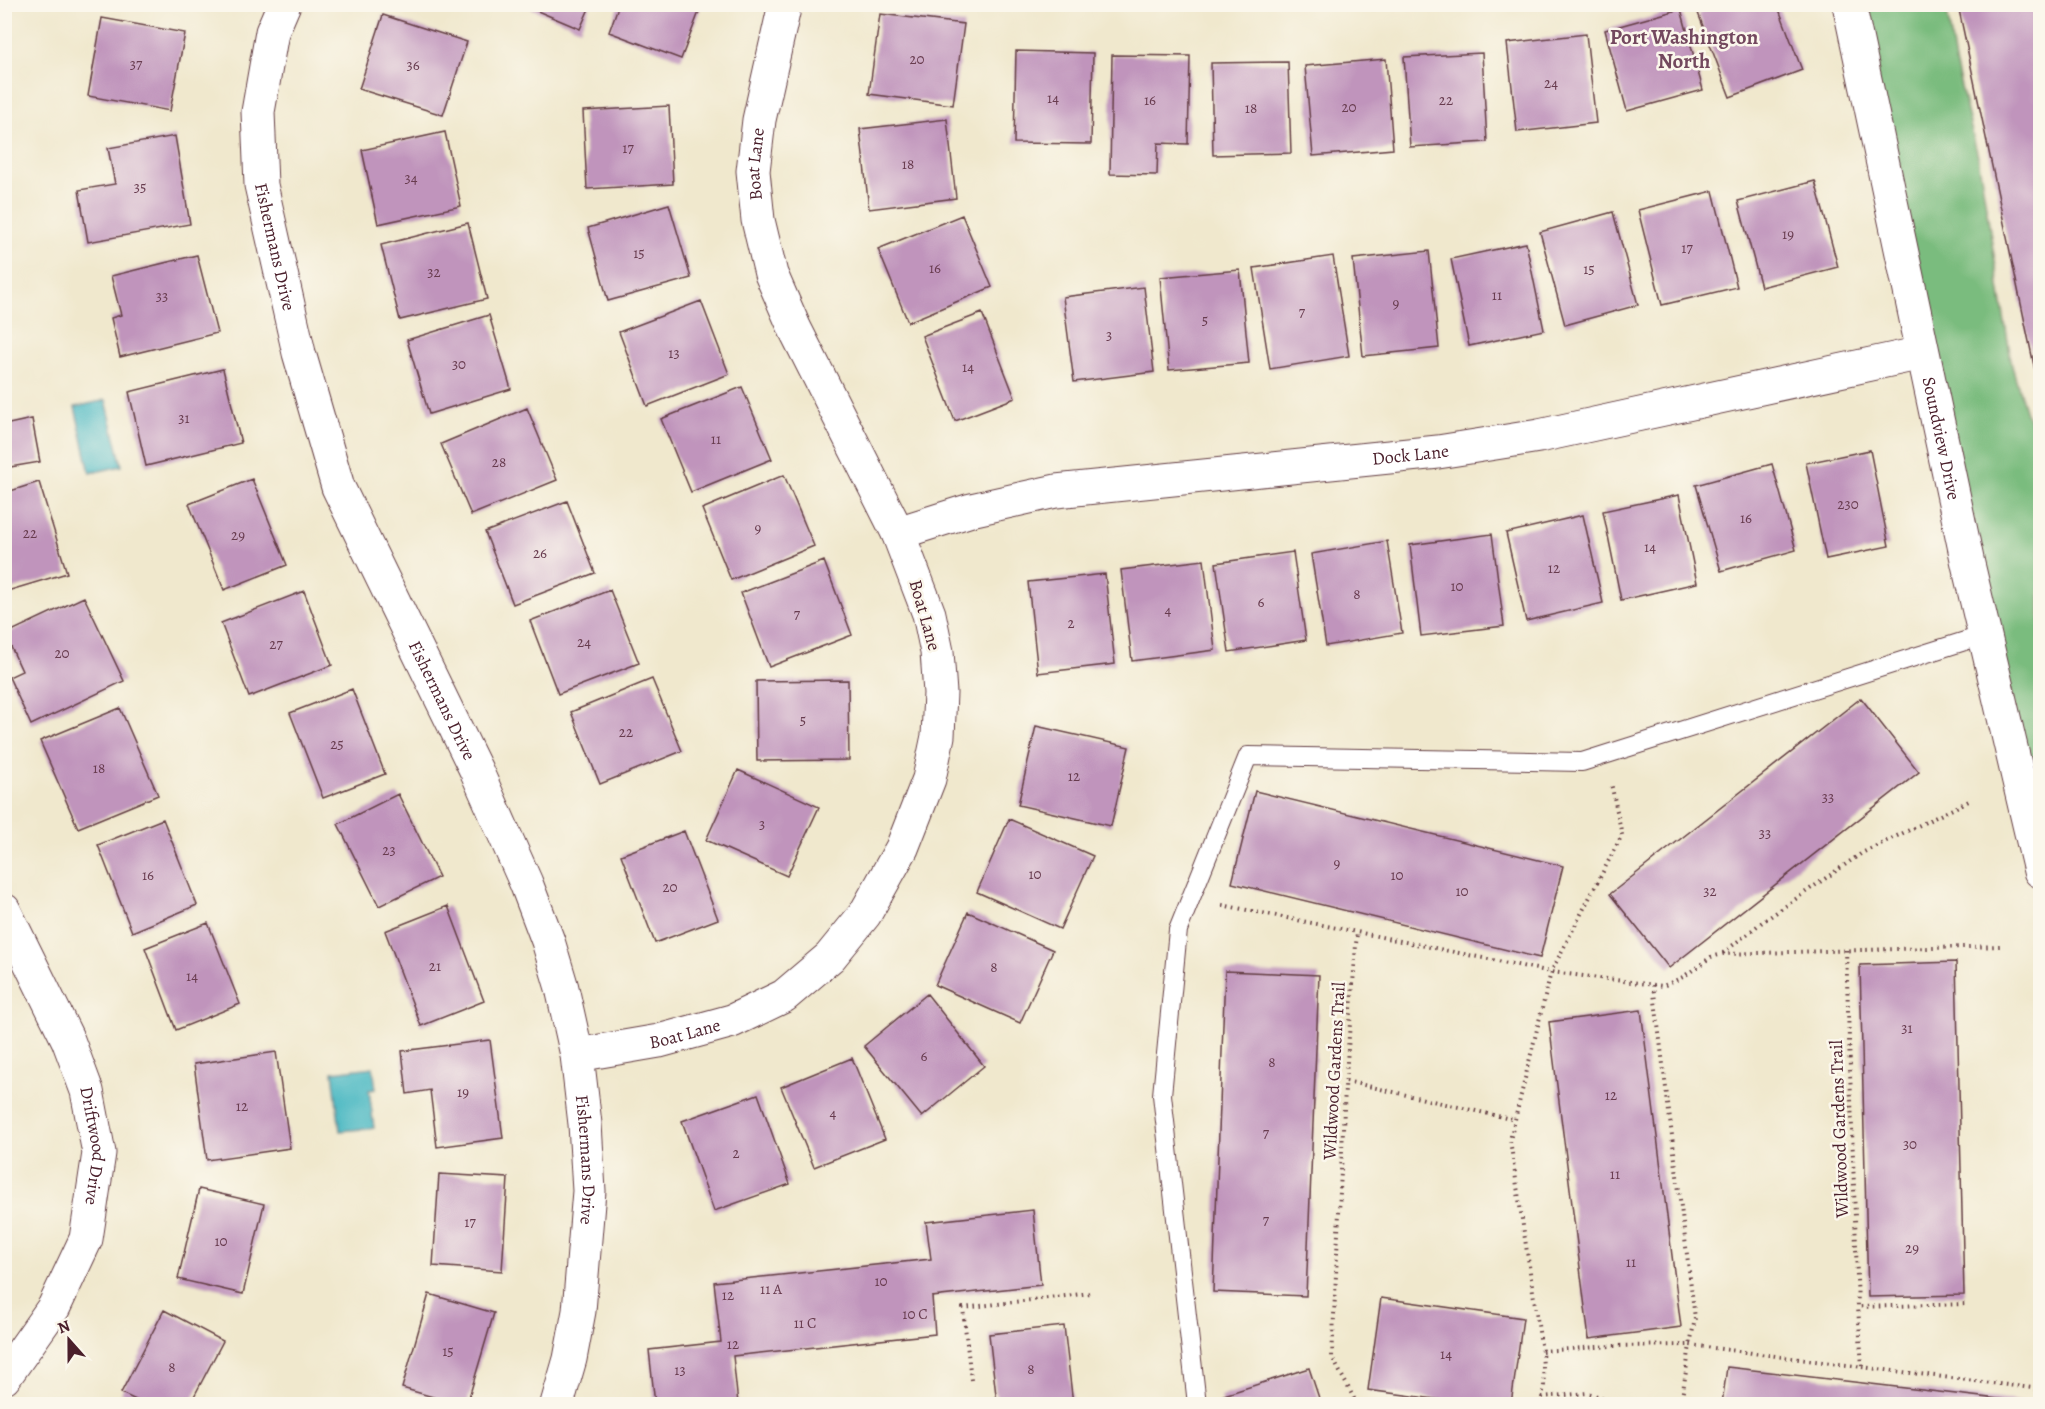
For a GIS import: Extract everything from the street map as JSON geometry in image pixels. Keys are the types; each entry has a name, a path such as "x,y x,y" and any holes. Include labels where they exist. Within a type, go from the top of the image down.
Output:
{"street":[{"name":"Fishermans Drive","path":"284,4 272,32 258,112 261,185 299,353 338,487 476,770 526,883 548,941 562,988 577,1056 585,1124 589,1191 579,1311 570,1359 557,1404"},
{"name":"Boat Lane","path":"577,1056 659,1041 732,1021 784,996 830,957 865,914 902,848 929,779 938,736 940,693 937,652 928,614 898,533 795,329 771,274 758,220 753,171 759,120 785,4"},
{"name":"Soundview Drive","path":"1849,4 1984,635 2040,871"},
{"name":"Dock Lane","path":"898,533 971,510 1056,491 1438,452 1539,436 1922,353"},
{"name":"Driftwood Drive","path":"4,910 68,1040 87,1091 99,1153 86,1239 54,1307 4,1378"}],"lane":[{"path":"1197,1404 1162,1095 1178,930 1248,756 1582,762 1984,635"}],"path":[{"path":"1542,1404 1544,1385 1542,1351 1510,1140 1551,972 1622,835 1605,754"},
{"path":"1723,954 1761,923 1862,853 1971,800"},
{"path":"1191,898 1551,972 1663,986 1711,957 1723,954 2001,946"},
{"name":"Wildwood Gardens Trail","path":"1356,1403 1332,1357 1346,1081 1357,932"},
{"name":"Wildwood Gardens Trail","path":"1846,950 1862,1367"},
{"path":"1653,985 1695,1318 1680,1404"},
{"path":"1346,1081 1515,1120"},
{"path":"971,1380 963,1308 1091,1293"},
{"path":"1858,1307 1968,1304"},
{"path":"1542,1351 1611,1346 1690,1346 2040,1389"},
{"path":"1542,1398 1588,1393 1623,1404"},
{"path":"1356,1403 1376,1404"}],"green space":[{"path":"1856,5 1946,5 1955,62 1978,157 2012,366 2026,413 2040,440 2040,825"}],"water":[{"path":"106,400 122,466 90,473 75,407"},
{"path":"373,1067 376,1089 369,1090 374,1128 340,1131 333,1072"}],"building":[{"path":"521,4 591,4 580,29"},
{"path":"619,4 702,4 681,59 609,32"},
{"path":"1720,4 1777,4 1802,70 1730,97 1698,13"},
{"path":"1958,5 2040,5 2040,374 2036,375"},
{"path":"1681,9 1703,90 1627,111 1605,30"},
{"path":"880,14 964,24 953,105 869,94"},
{"path":"383,15 467,42 443,115 359,89"},
{"path":"102,18 185,33 170,111 88,96"},
{"path":"1586,34 1596,123 1517,132 1507,43"},
{"path":"1016,51 1093,53 1091,144 1014,143"},
{"path":"1482,53 1487,142 1410,147 1404,57"},
{"path":"1112,55 1190,56 1188,144 1158,143 1157,175 1110,174"},
{"path":"1386,59 1393,149 1313,156 1305,66"},
{"path":"1288,62 1291,153 1213,155 1211,63"},
{"path":"669,106 673,184 587,189 583,111"},
{"path":"947,119 956,198 869,209 860,129"},
{"path":"445,132 461,206 378,224 362,150"},
{"path":"175,136 190,224 88,242 79,190 115,184 108,148"},
{"path":"1815,181 1838,267 1761,287 1738,201"},
{"path":"1713,191 1737,287 1662,305 1638,210"},
{"path":"669,204 691,278 608,301 588,228"},
{"path":"1613,212 1638,305 1565,325 1540,232"},
{"path":"962,215 992,287 908,322 878,249"},
{"path":"468,223 487,299 400,320 381,245"},
{"path":"1526,243 1544,330 1469,346 1451,259"},
{"path":"1429,251 1439,348 1363,356 1353,259"},
{"path":"197,255 217,333 120,357 111,318 121,315 111,276"},
{"path":"1333,256 1349,356 1270,369 1254,268"},
{"path":"1240,270 1249,363 1169,370 1160,277"},
{"path":"1144,287 1154,372 1074,382 1063,297"},
{"path":"701,301 729,374 647,406 619,332"},
{"path":"982,313 1015,398 955,421 922,336"},
{"path":"489,315 511,389 429,414 407,340"},
{"path":"223,369 241,443 146,466 129,392"},
{"path":"742,387 772,459 691,492 661,419"},
{"path":"527,408 557,480 471,515 441,444"},
{"path":"32,419 40,462 4,468 4,425"},
{"path":"1870,450 1889,546 1826,559 1806,463"},
{"path":"1772,464 1796,550 1721,571 1696,485"},
{"path":"784,475 814,546 731,580 702,509"},
{"path":"252,479 287,565 224,590 189,504"},
{"path":"39,482 67,573 4,592 4,493"},
{"path":"1679,495 1697,583 1621,600 1603,511"},
{"path":"567,501 595,573 513,604 485,532"},
{"path":"1583,515 1603,603 1526,621 1506,533"},
{"path":"1492,534 1504,626 1421,636 1410,545"},
{"path":"1387,541 1402,633 1326,646 1311,554"},
{"path":"1293,552 1306,640 1229,652 1216,563"},
{"path":"1204,560 1215,650 1132,661 1121,570"},
{"path":"824,561 852,635 769,667 741,593"},
{"path":"1105,574 1115,664 1038,673 1028,582"},
{"path":"610,590 639,663 558,694 530,621"},
{"path":"304,591 332,665 249,697 221,623"},
{"path":"84,597 124,681 31,725 9,677 22,671 5,634"},
{"path":"652,679 682,751 600,784 571,712"},
{"path":"848,680 849,760 757,761 756,681"},
{"path":"352,689 385,774 323,798 290,713"},
{"path":"1861,698 1919,772 1669,968 1610,894"},
{"path":"120,708 158,795 78,828 40,741"},
{"path":"1036,726 1129,747 1111,826 1018,805"},
{"path":"738,770 819,807 787,876 706,840"},
{"path":"1255,791 1563,866 1540,958 1232,883"},
{"path":"398,794 439,877 379,906 338,824"},
{"path":"163,819 197,905 132,932 98,845"},
{"path":"1009,819 1093,856 1060,929 977,892"},
{"path":"684,831 718,919 655,943 621,855"},
{"path":"448,906 484,1001 421,1026 385,931"},
{"path":"968,912 1053,950 1020,1023 935,985"},
{"path":"208,923 240,1004 176,1030 145,948"},
{"path":"1956,962 1964,1295 1868,1297 1860,965"},
{"path":"1225,971 1319,975 1306,1296 1213,1292"},
{"path":"927,994 984,1066 922,1117 864,1046"},
{"path":"1641,1010 1681,1327 1589,1339 1549,1022"},
{"path":"490,1040 503,1138 437,1147 430,1090 407,1094 402,1051"},
{"path":"276,1052 290,1148 207,1160 194,1064"},
{"path":"852,1058 885,1139 814,1167 781,1087"},
{"path":"758,1094 790,1184 714,1211 682,1121"},
{"path":"439,1174 508,1178 502,1271 433,1266"},
{"path":"199,1189 264,1204 243,1294 178,1279"},
{"path":"1033,1210 1041,1285 932,1297 935,1334 733,1356 738,1404 655,1404 649,1350 721,1342 714,1282 931,1259 926,1222"},
{"path":"429,1294 494,1313 467,1404 457,1404 402,1388"},
{"path":"1381,1298 1523,1318 1511,1404 1472,1404 1368,1390"},
{"path":"164,1310 223,1341 190,1404 144,1404 121,1393"},
{"path":"1064,1326 1073,1404 997,1404 989,1334"},
{"path":"1727,1367 2032,1403 2032,1404 1722,1404"},
{"path":"1309,1368 1321,1404 1223,1404 1221,1396"}],"district":[{"name":"Port Washington North","path":"1684,49"}]}
